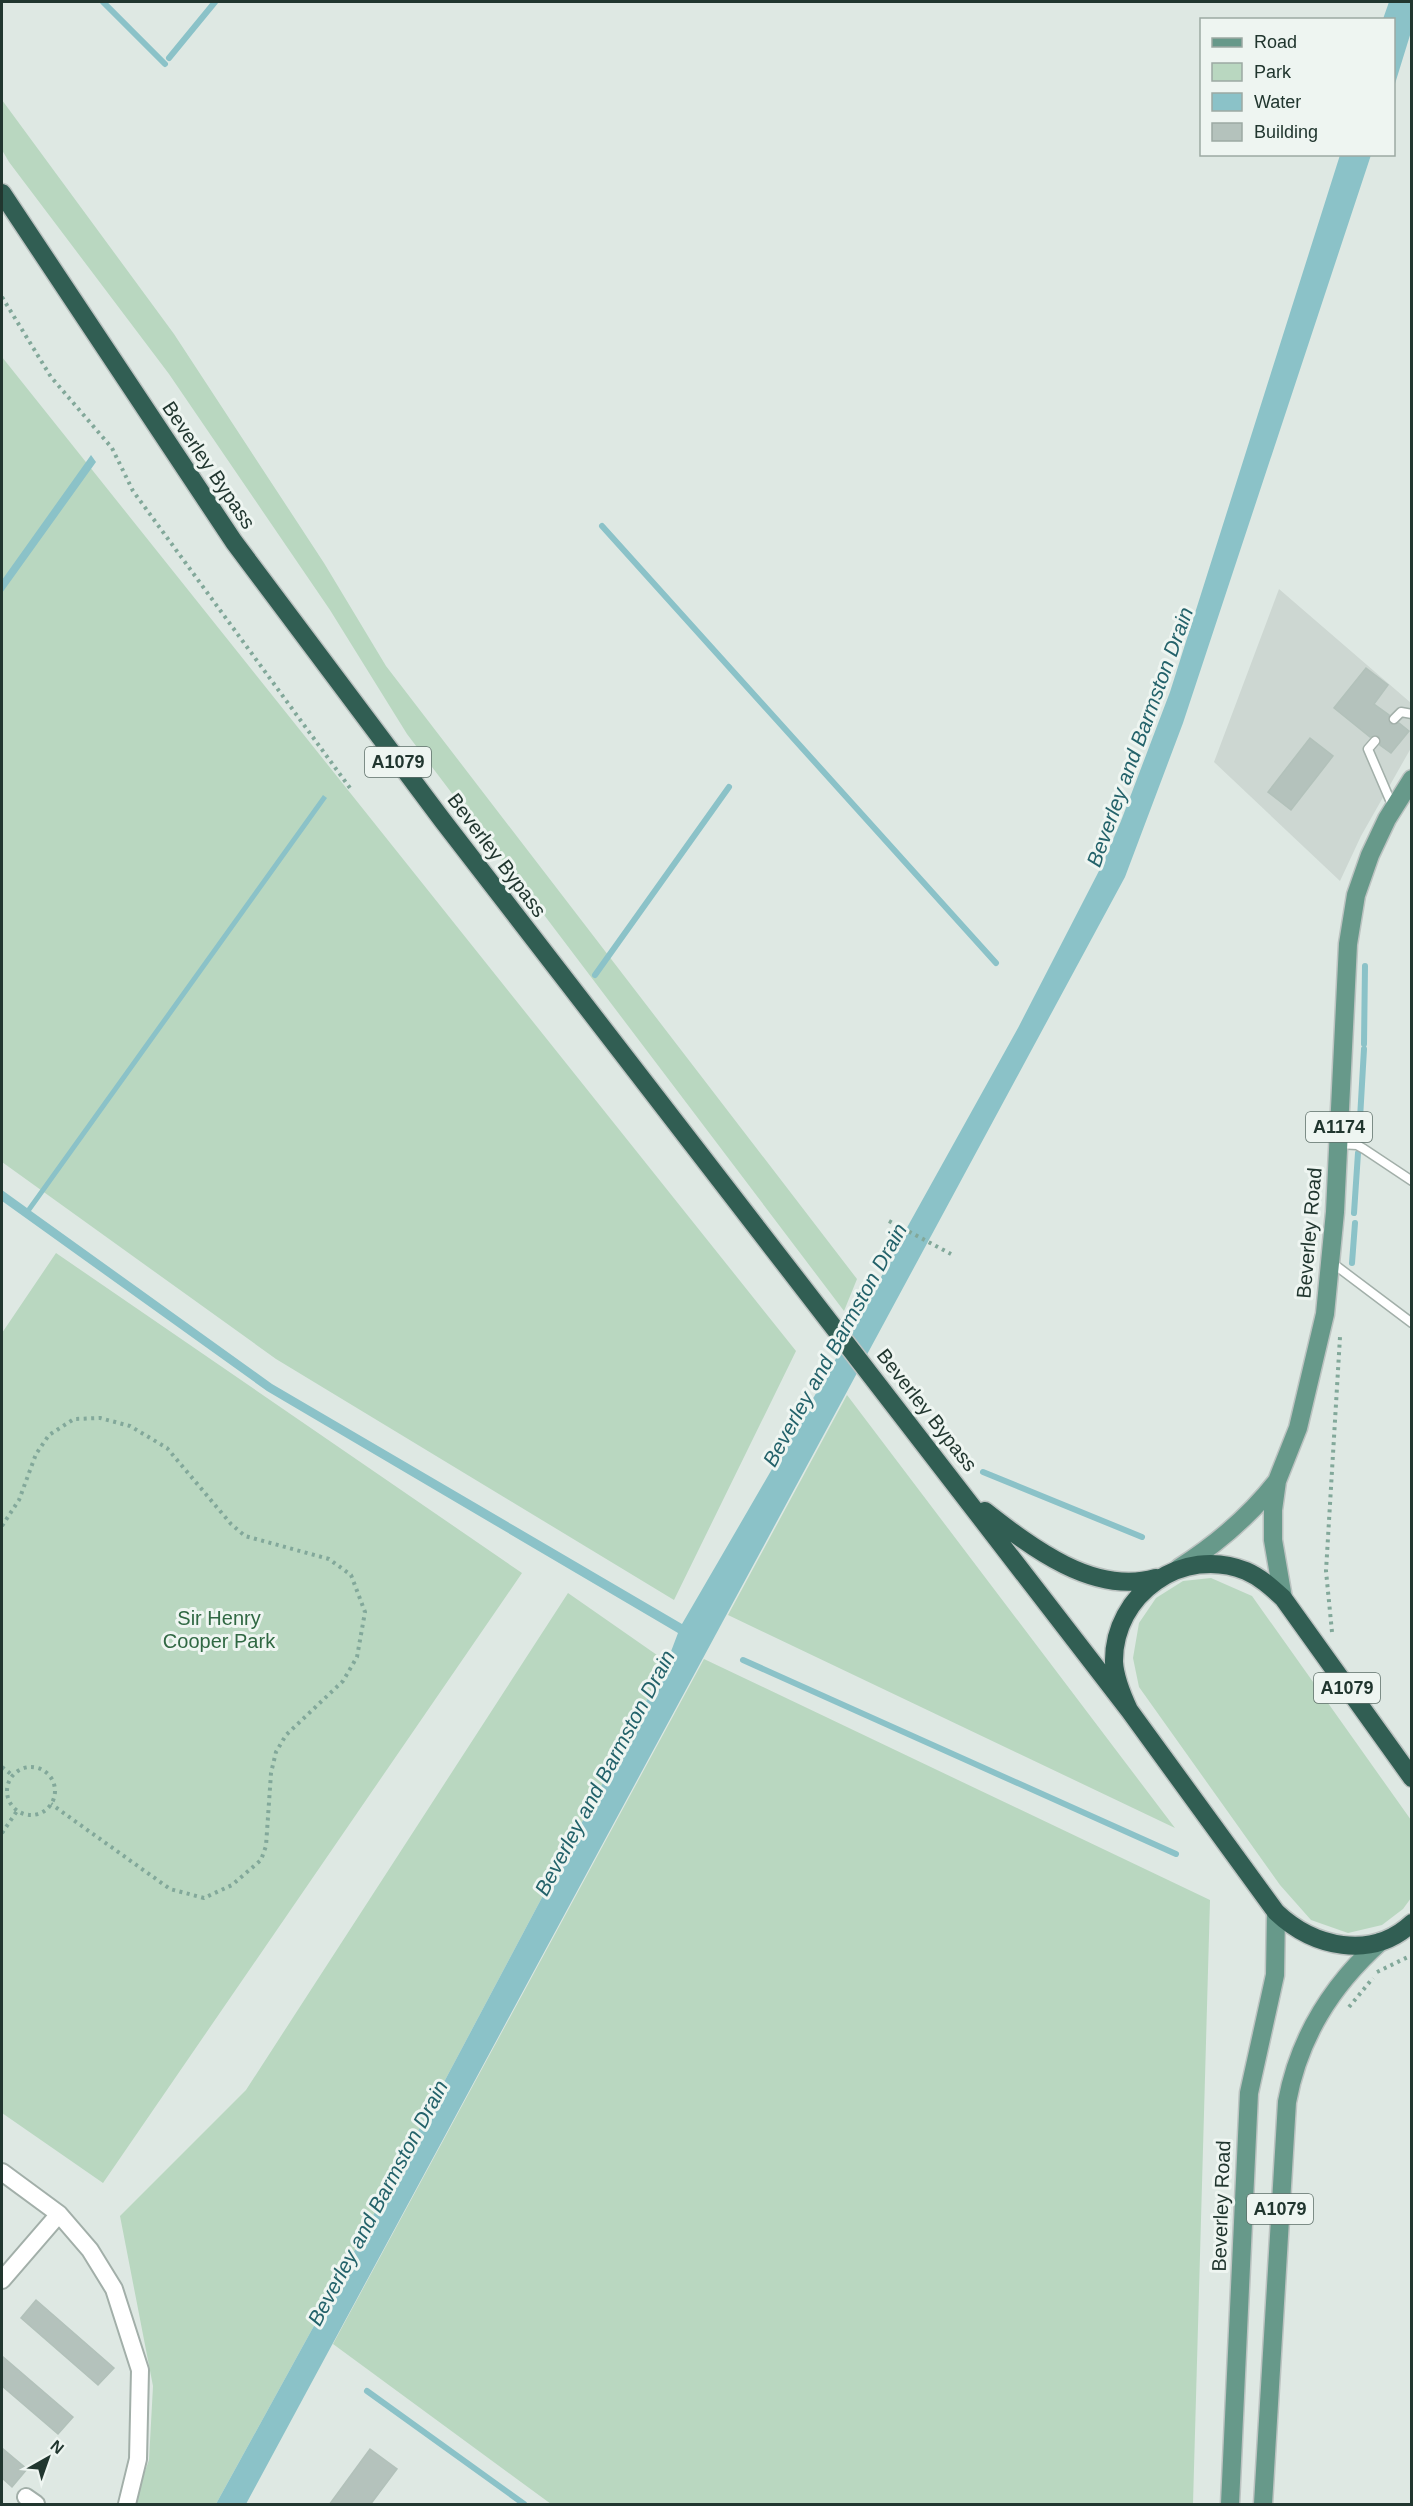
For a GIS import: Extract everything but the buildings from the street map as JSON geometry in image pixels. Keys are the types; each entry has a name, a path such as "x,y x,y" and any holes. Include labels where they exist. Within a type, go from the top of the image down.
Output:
{"highway":[{"name":"Beverley Bypass","path":"2,193 234,542 443,821 1129,1710"},
{"name":"Beverley Bypass","path":"964,1495 1039,1548 1091,1576 1118,1582 1138,1583 1160,1577"},
{"name":"A1079","path":"1412,1778 1283,1598 1256,1576 1224,1564 1201,1564 1179,1568 1160,1577 1140,1593 1125,1613 1117,1637 1114,1662 1117,1679 1129,1710 1276,1912 1290,1925 1324,1942 1342,1946 1385,1940 1412,1923"},
{"path":"1385,1940 1412,1934"}],"main road":[{"name":"Beverley Road","path":"1179,1568 1233,1530 1256,1507 1276,1481 1298,1428 1311,1381 1325,1314 1338,1144 1348,944 1356,895 1370,855 1393,808 1412,779"},
{"name":"Beverley Road","path":"1276,1481 1274,1540 1283,1598"},
{"name":"Beverley Road","path":"1230,2505 1249,2093 1275,1975 1276,1912"},
{"name":"A1079","path":"1263,2505 1287,2102 1292,2072 1318,2013 1358,1961 1385,1940"}],"street":[{"path":"2,2172 59,2214 90,2250 114,2289 140,2370 138,2459 127,2505"},
{"path":"2,2280 59,2214"}],"lane":[{"path":"1394,719 1401,712 1412,714"},
{"path":"1375,741 1368,749 1393,808"},
{"path":"1338,1144 1357,1145 1412,1181"},
{"path":"1330,1262 1412,1323"}],"path":[{"path":"2,297 51,376 112,448 133,491 350,788"},
{"path":"889,1221 951,1254"},
{"path":"2,1526 19,1500 36,1455 49,1436 74,1419 100,1418 130,1426 167,1448 231,1524 245,1536 329,1559 351,1575 365,1612 357,1657 343,1681 286,1735 276,1752 271,1773 266,1846 261,1860 232,1885 204,1898 170,1889 51,1804"},
{"path":"2,1767 12,1775"},
{"path":"27,1767 43,1770 49,1775 55,1789 51,1804 40,1814 32,1815 17,1811 11,1806 6,1790 12,1775 27,1767"},
{"path":"2,1833 17,1811"}],"shaded area":[{"path":"1279,589 1411,703 1411,748 1361,836 1340,881 1214,762"}],"green space":[{"path":"2,100 174,334 324,563 386,666 857,1279 844,1311 407,734 330,610 169,374 9,162 2,150"},
{"path":"2,357 796,1351 674,1600 276,1359 2,1162"},
{"name":"Sir Henry Cooper Park","path":"56,1253 522,1573 103,2183 2,2113 2,1333"},
{"path":"847,1395 1175,1828 728,1615"},
{"path":"1211,1578 1252,1596 1411,1820 1411,1898 1403,1909 1382,1925 1348,1933 1311,1920 1280,1885 1139,1687 1133,1658 1139,1623 1156,1598 1183,1581"},
{"path":"568,1593 667,1662 332,2293 216,2504 133,2504 149,2460 153,2386 120,2216 246,2090"},
{"path":"704,1659 1210,1900 1193,2504 551,2504 333,2344"}],"water":[{"path":"1389,2 1411,2 1411,32 1395,84 1395,18 1383,18"},
{"path":"1340,156 1371,156 1183,723 1125,877 246,2504 216,2504 332,2293 667,1662 678,1633 267,1391 2,1201 2,1190 27,1208 323,795 327,798 31,1211 272,1384 682,1624 829,1371 896,1250 903,1243 904,1233 1018,1028 1101,867 1170,692"},
{"path":"91,455 96,462 2,593 2,580"}],"waterway":[{"path":"103,2 165,64"},
{"path":"169,58 215,2"},
{"path":"602,526 996,963"},
{"path":"595,975 729,787"},
{"path":"1364,1044 1365,966"},
{"path":"1359,1136 1364,1049"},
{"path":"1354,1213 1358,1153"},
{"path":"1352,1263 1355,1223"},
{"path":"983,1472 1142,1537"},
{"path":"743,1660 1176,1854"},
{"path":"367,2391 524,2504"}],"water label":[{"name":"Beverley and Barmston Drain","path":"1140,737"},
{"name":"Beverley and Barmston Drain","path":"835,1345"},
{"name":"Beverley and Barmston Drain","path":"605,1773"},
{"name":"Beverley and Barmston Drain","path":"378,2203"}]}
